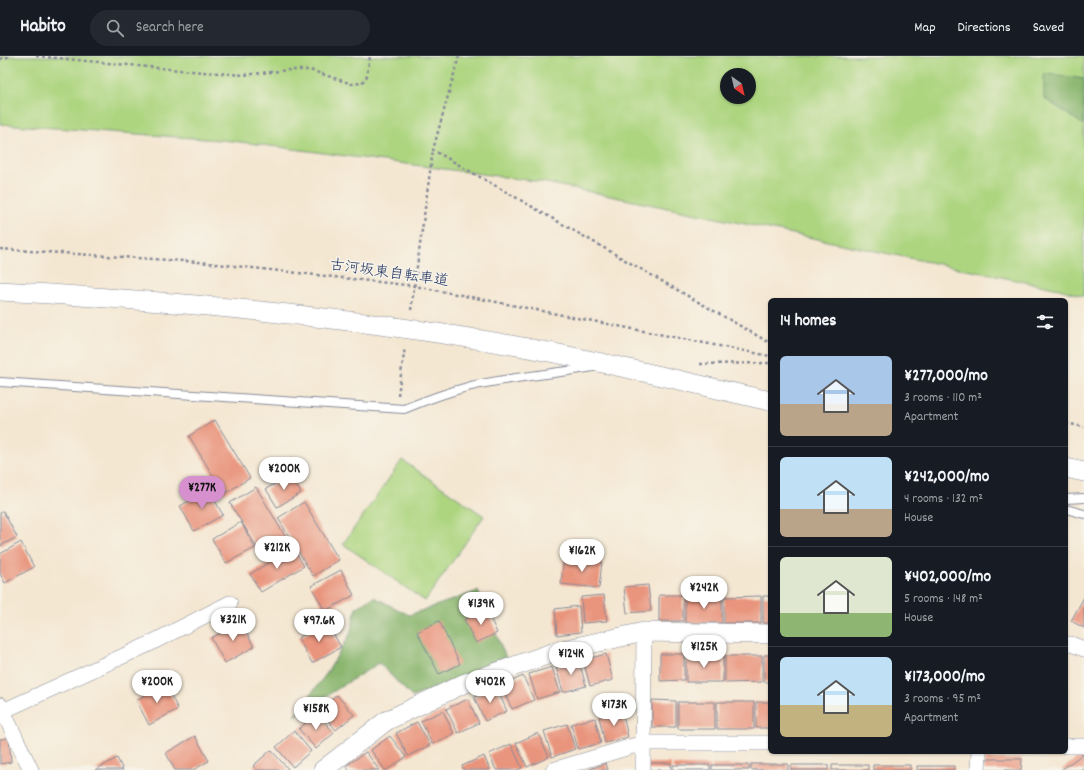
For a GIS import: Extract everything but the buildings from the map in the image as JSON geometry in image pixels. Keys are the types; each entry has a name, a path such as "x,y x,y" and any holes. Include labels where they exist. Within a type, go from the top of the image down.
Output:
{"street":[{"path":"0,291 120,298 289,314 408,329 517,346 609,364 768,401"},
{"path":"1068,468 1084,472"},
{"path":"31,770 2,708 145,646 230,603"},
{"path":"643,770 644,632"},
{"path":"323,770 386,721 463,684 558,651 644,632 768,634"},
{"path":"1068,644 1084,649"},
{"path":"554,770 644,743 768,743"},
{"path":"1068,746 1084,746"},
{"path":"978,770 979,754"}],"lane":[{"path":"0,382 404,409 434,397 472,386 609,364"},
{"path":"1068,499 1084,498"},
{"path":"1068,510 1084,514"}],"path":[{"path":"0,59 11,56"},
{"path":"36,56 244,75 288,70 310,70 352,84 362,83 367,76 370,56"},
{"path":"415,286 434,150 459,56"},
{"path":"434,150 768,342"},
{"name":"古河坂東自転車道","path":"0,249 199,262 415,286 768,356"},
{"path":"1068,423 1084,427"}],"green space":[{"path":"0,56 1084,56 1084,296 1059,289 542,182 233,141 0,124"},
{"path":"1044,73 1084,79 1084,125 1044,98"},
{"path":"402,460 484,516 425,601 343,544"},
{"path":"478,591 507,660 412,697 379,663 294,716 327,673 350,634 356,608 374,597 409,615"}]}
